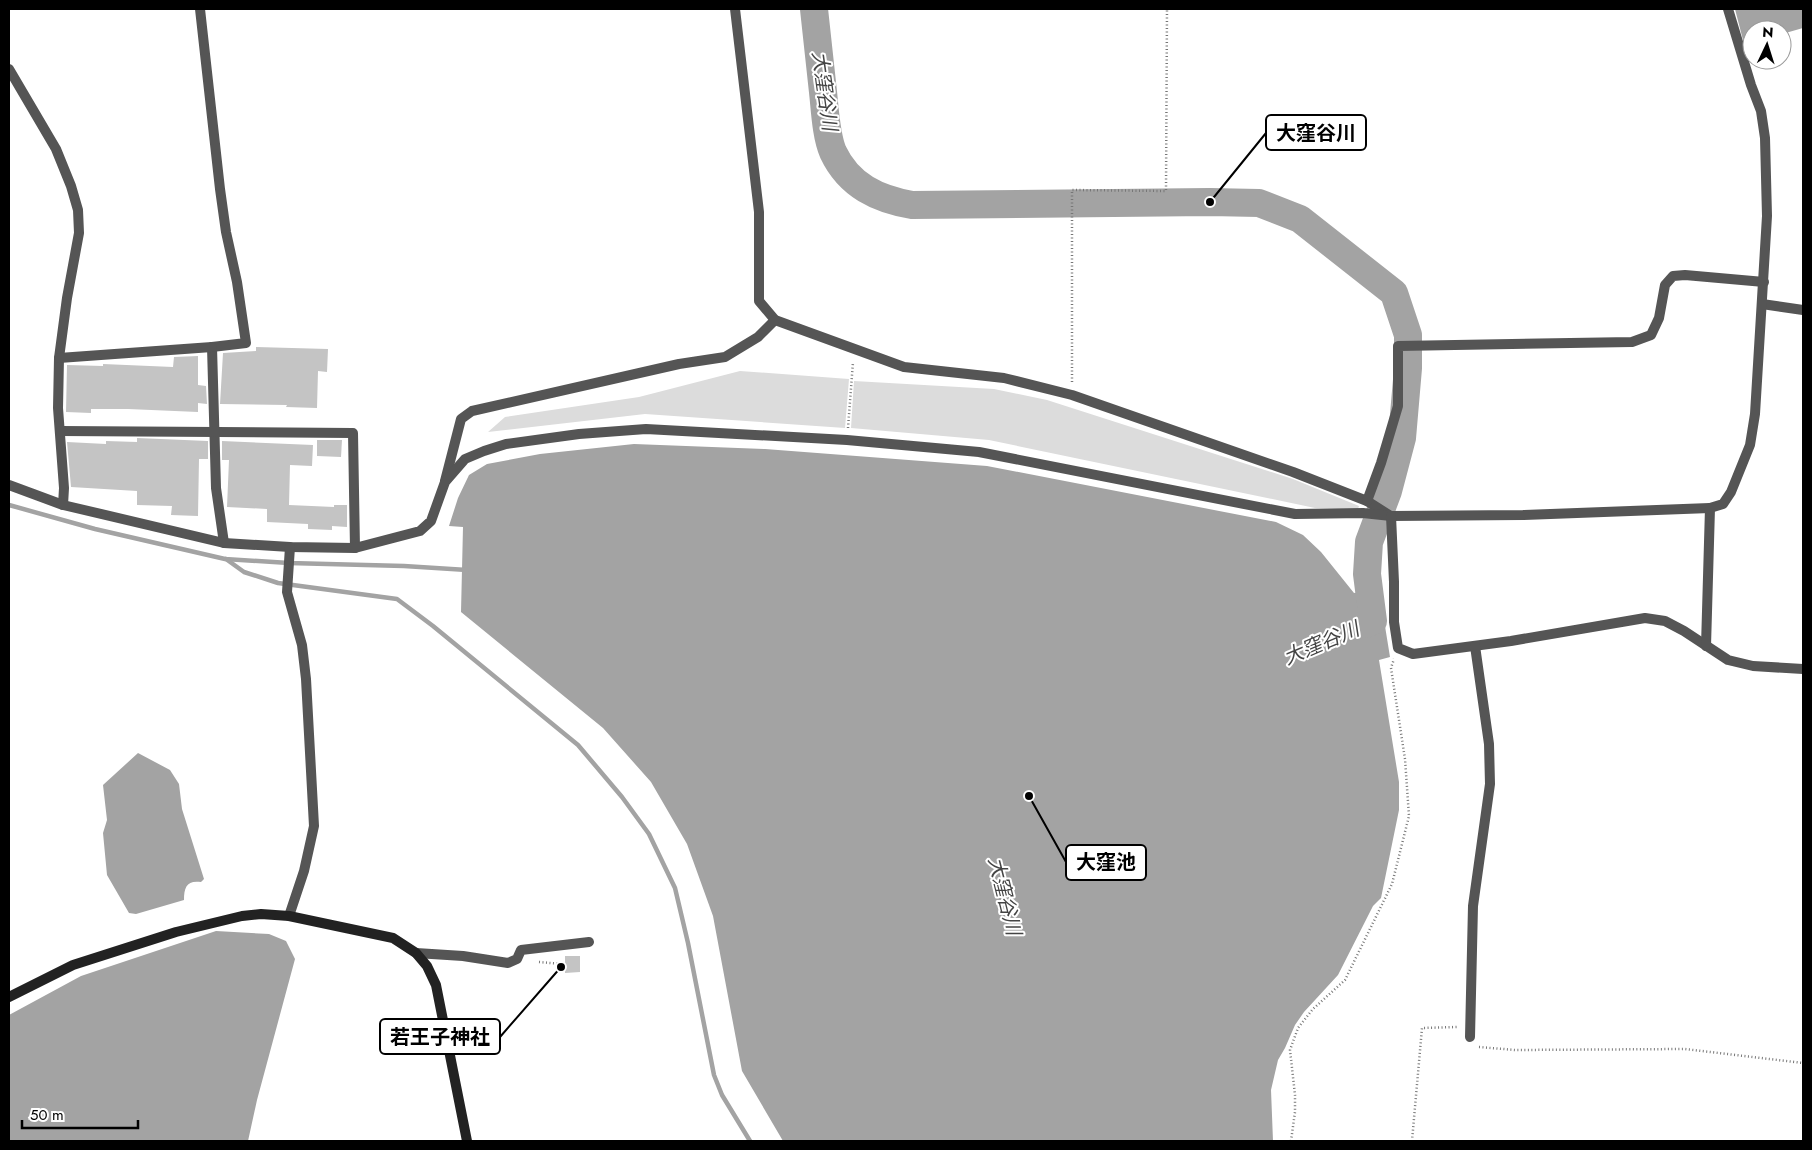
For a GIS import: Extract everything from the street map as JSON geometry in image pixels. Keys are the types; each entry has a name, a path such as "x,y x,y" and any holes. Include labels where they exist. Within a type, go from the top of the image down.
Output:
{"street":[{"path":"59,358 246,343 237,282 226,232 200,9"},
{"path":"735,9 759,212 759,301 775,320 904,367 1004,378 1072,395 1293,472 1389,515 1524,515 1710,508 1723,504 1731,492 1750,445 1755,414 1767,216 1765,138 1760,111 1750,85 1728,9"},
{"path":"9,69 56,149 71,186 78,210 80,233 66,298 59,358 58,408 64,488 63,505"},
{"path":"1371,507 1381,463 1398,406 1398,346 1632,342 1651,335 1659,318 1665,285 1673,276 1685,275 1764,282"},
{"path":"1762,304 1803,310"},
{"path":"9,485 63,505 224,543 290,550 355,548 420,531 431,521 445,482 461,418 472,411 679,364 725,357 758,337 775,320"},
{"path":"212,347 216,488 224,543"},
{"path":"445,482 465,460 506,444 580,434 646,429 856,440 979,452 1295,514 1371,507"},
{"path":"60,431 353,433 355,548"},
{"path":"1706,646 1710,508"},
{"path":"1389,515 1394,582 1394,622 1398,648 1413,654 1646,618 1665,621 1728,660 1753,666 1803,669"},
{"path":"289,916 304,871 314,826 306,679 302,645 288,582 290,550"},
{"path":"1470,1037 1473,906 1490,784 1488,744 1474,646"},
{"path":"9,998 73,965 176,932 242,916 261,914 289,916 393,938 416,954 427,966 436,985 467,1141"},
{"path":"416,954 463,956 508,963 517,959 521,950 588,942"}],"path":[{"path":"1072,395 1072,190 1166,191 1167,9"},
{"path":"847,434 852,369"},
{"path":"1291,1141 1295,1103 1290,1050 1298,1028 1313,1009 1346,980 1392,884 1409,816 1405,758 1391,668 1398,648"},
{"path":"1412,1141 1422,1028 1461,1027 1479,1047 1515,1050 1685,1049 1803,1063"}],"shaded area":[{"path":"740,371 849,379 845,428 645,414 488,432 505,417 639,397"},
{"path":"854,381 994,389 1047,400 1293,479 1359,506 1358,509 1315,508 989,440 851,428"}],"water":[{"path":"1735,9 1803,9 1803,28 1792,31 1792,20 1742,20 1742,36"},
{"path":"634,444 765,449 987,466 1276,522 1303,535 1321,552 1354,593 1379,589 1390,657 1379,660 1399,782 1399,810 1381,898 1373,906 1338,975 1304,1012 1295,1025 1278,1060 1271,1090 1273,1141 783,1141 742,1071 713,916 687,844 651,782 603,728 461,612 463,527 449,526 458,498 469,475 487,464 540,454"},
{"path":"138,753 170,770 179,784 182,809 204,879 201,882 192,882 187,885 184,900 136,914 129,913 107,875 103,833 107,820 103,785"},
{"path":"216,931 269,934 286,941 295,959 257,1100 248,1141 9,1141 9,1015 81,976"}],"building":[{"path":"256,347 328,349 327,372 318,371 317,408 286,407 287,405 220,404 223,353 256,351"},
{"path":"198,356 198,385 206,386 207,404 198,403 198,412 91,409 91,413 66,412 67,365 103,366 103,364 173,367 174,357"},
{"path":"137,438 208,441 208,459 199,459 198,516 171,515 172,506 137,505 137,491 71,487 67,442 106,444 106,441 137,442"},
{"path":"317,440 342,440 341,457 317,456"},
{"path":"222,441 313,445 312,466 290,465 289,505 334,507 334,505 347,505 347,527 332,526 332,530 308,529 308,524 267,522 267,509 227,507 229,460 222,460"},
{"path":"565,956 580,956 580,972 565,973"}],"waterway":[{"name":"大窪谷川","path":"814,9 826,123 831,146 847,174 876,195 912,205 1259,203 1300,219 1394,293 1408,335 1408,368 1402,438 1388,491 1369,542 1367,574 1373,621 1366,624"},
{"path":"9,505 95,529 225,559 467,570"},
{"path":"226,559 244,572 278,583 397,599 433,626 578,745 622,797 649,834 675,888 714,1075 722,1095 750,1141"}],"place":[{"name":"大窪谷川","path":"1210,202"},
{"name":"大窪池","path":"1029,796"},
{"name":"若王子神社","path":"561,967"}]}
